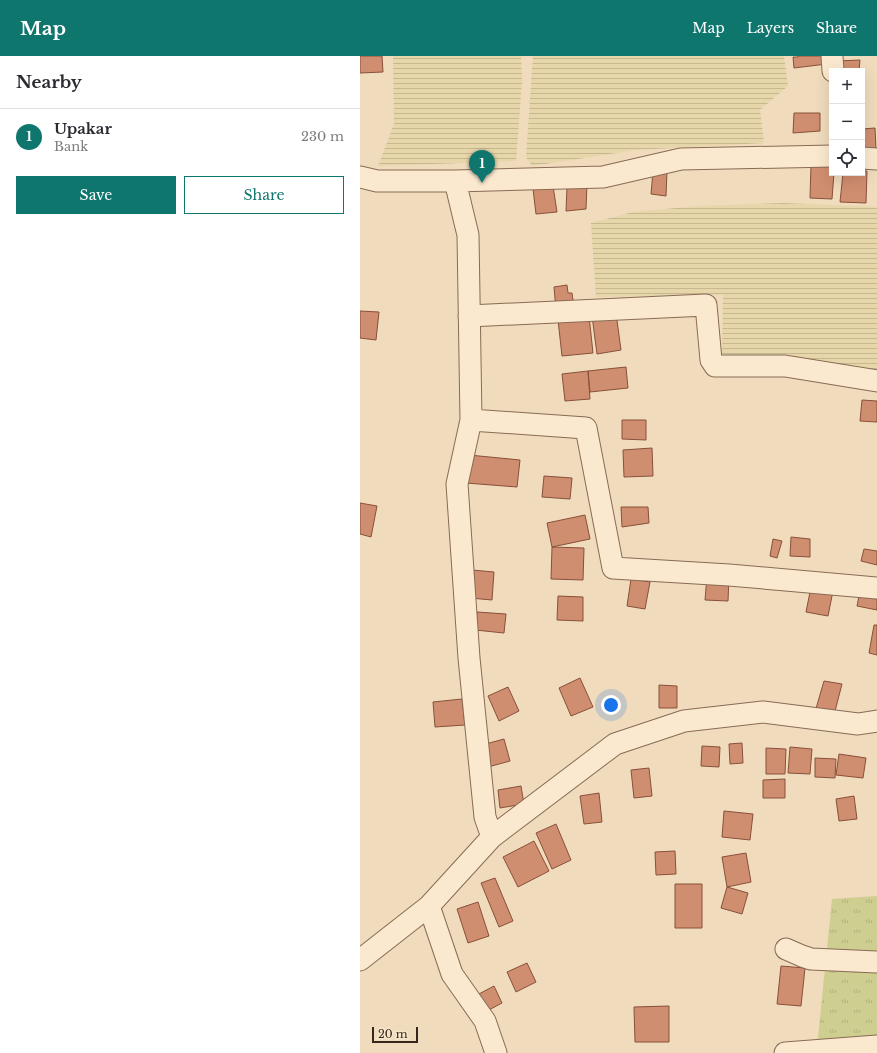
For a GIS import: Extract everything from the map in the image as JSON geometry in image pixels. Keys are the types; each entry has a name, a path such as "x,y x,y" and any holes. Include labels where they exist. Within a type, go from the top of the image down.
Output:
{"street":[{"path":"832,56 833,68"},
{"path":"360,178 377,181 603,177 681,159 829,155"},
{"path":"865,158 877,159"},
{"path":"456,180 468,235 471,420 457,484 469,658 484,817 492,837"},
{"path":"469,316 706,305 710,360 715,366 785,366 877,381"},
{"path":"471,420 586,428 613,568 729,575 877,588"},
{"path":"360,960 429,906 492,837 615,744 684,721 763,712 858,724 877,721"},
{"path":"429,906 452,974 485,1021 496,1053"},
{"path":"786,949 811,959 877,962"},
{"path":"785,1053 877,1046"}],"shaded area":[{"path":"393,56 521,56 522,81 516,161 378,166 394,124"},
{"path":"533,56 784,56 788,86 760,110 764,143 636,150 532,166 526,157"},
{"path":"783,203 877,207 877,371 722,358 723,295 596,297 591,223 633,212 698,206"}],"green space":[{"path":"877,896 877,1047 817,1048 832,899"}],"building":[{"path":"360,56 382,56 383,72 360,73"},
{"path":"826,56 827,64 794,68 793,57"},
{"path":"860,60 859,68 837,68 837,61"},
{"path":"794,113 820,113 820,131 793,133"},
{"path":"875,128 876,150 865,151 865,129"},
{"path":"811,165 829,166 829,176 834,176 832,199 810,198"},
{"path":"653,171 667,171 666,196 651,194"},
{"path":"865,171 867,171 866,203 840,202 843,176 865,176"},
{"path":"587,184 586,209 566,211 567,187"},
{"path":"553,186 557,212 536,214 533,189"},
{"path":"567,285 568,293 572,293 574,307 556,310 554,287"},
{"path":"360,311 379,312 376,340 360,338"},
{"path":"616,313 621,350 597,354 592,316"},
{"path":"589,316 593,353 562,356 558,320"},
{"path":"626,367 628,388 590,392 588,371"},
{"path":"588,371 590,399 565,401 562,374"},
{"path":"862,400 877,401 877,422 860,421"},
{"path":"622,420 646,420 646,440 622,439"},
{"path":"652,448 653,476 624,477 623,450"},
{"path":"469,455 520,460 517,487 466,483"},
{"path":"544,476 572,478 570,499 542,497"},
{"path":"360,503 377,506 371,537 360,534"},
{"path":"621,507 648,507 649,523 622,527"},
{"path":"585,515 590,539 552,547 547,523"},
{"path":"791,537 810,539 810,557 790,556"},
{"path":"773,539 782,541 777,558 770,556"},
{"path":"552,547 584,548 583,580 551,579"},
{"path":"864,549 877,551 877,565 861,561"},
{"path":"472,570 494,572 492,600 470,598"},
{"path":"707,576 729,577 728,601 705,600"},
{"path":"631,579 650,582 645,609 627,606"},
{"path":"811,587 833,591 828,616 806,612"},
{"path":"558,596 583,597 583,621 557,620"},
{"path":"859,596 877,599 877,610 857,606"},
{"path":"477,612 506,614 504,633 475,630"},
{"path":"874,625 877,625 877,655 869,653"},
{"path":"580,678 593,707 571,716 559,688"},
{"path":"824,681 842,684 834,715 815,712"},
{"path":"659,685 677,686 677,708 659,708"},
{"path":"508,687 519,711 499,721 488,696"},
{"path":"462,699 465,725 435,727 433,702"},
{"path":"504,739 510,761 488,767 482,745"},
{"path":"742,743 743,763 730,764 729,744"},
{"path":"702,746 720,747 719,767 701,766"},
{"path":"790,747 812,749 810,774 788,773"},
{"path":"766,748 786,749 785,774 766,774"},
{"path":"839,754 866,758 863,778 836,775"},
{"path":"815,758 836,759 835,778 815,777"},
{"path":"649,768 652,796 634,798 631,770"},
{"path":"785,779 785,798 763,798 763,780"},
{"path":"521,786 524,804 500,808 498,790"},
{"path":"599,793 602,822 584,824 580,796"},
{"path":"854,796 857,819 839,821 836,799"},
{"path":"724,811 753,814 750,840 722,837"},
{"path":"556,824 571,860 552,869 536,833"},
{"path":"534,841 549,871 518,887 503,857"},
{"path":"675,851 676,874 656,875 655,852"},
{"path":"746,853 751,882 727,887 722,857"},
{"path":"495,878 513,921 499,927 481,883"},
{"path":"675,884 702,884 702,928 675,928"},
{"path":"727,887 748,893 742,914 721,908"},
{"path":"478,902 489,936 468,943 457,909"},
{"path":"527,963 536,982 516,992 507,972"},
{"path":"781,966 805,968 801,1006 777,1004"},
{"path":"494,986 502,1003 485,1012 477,995"},
{"path":"669,1006 669,1042 635,1042 634,1007"}],"place":[{"name":"Upakar","path":"482,183"}]}
